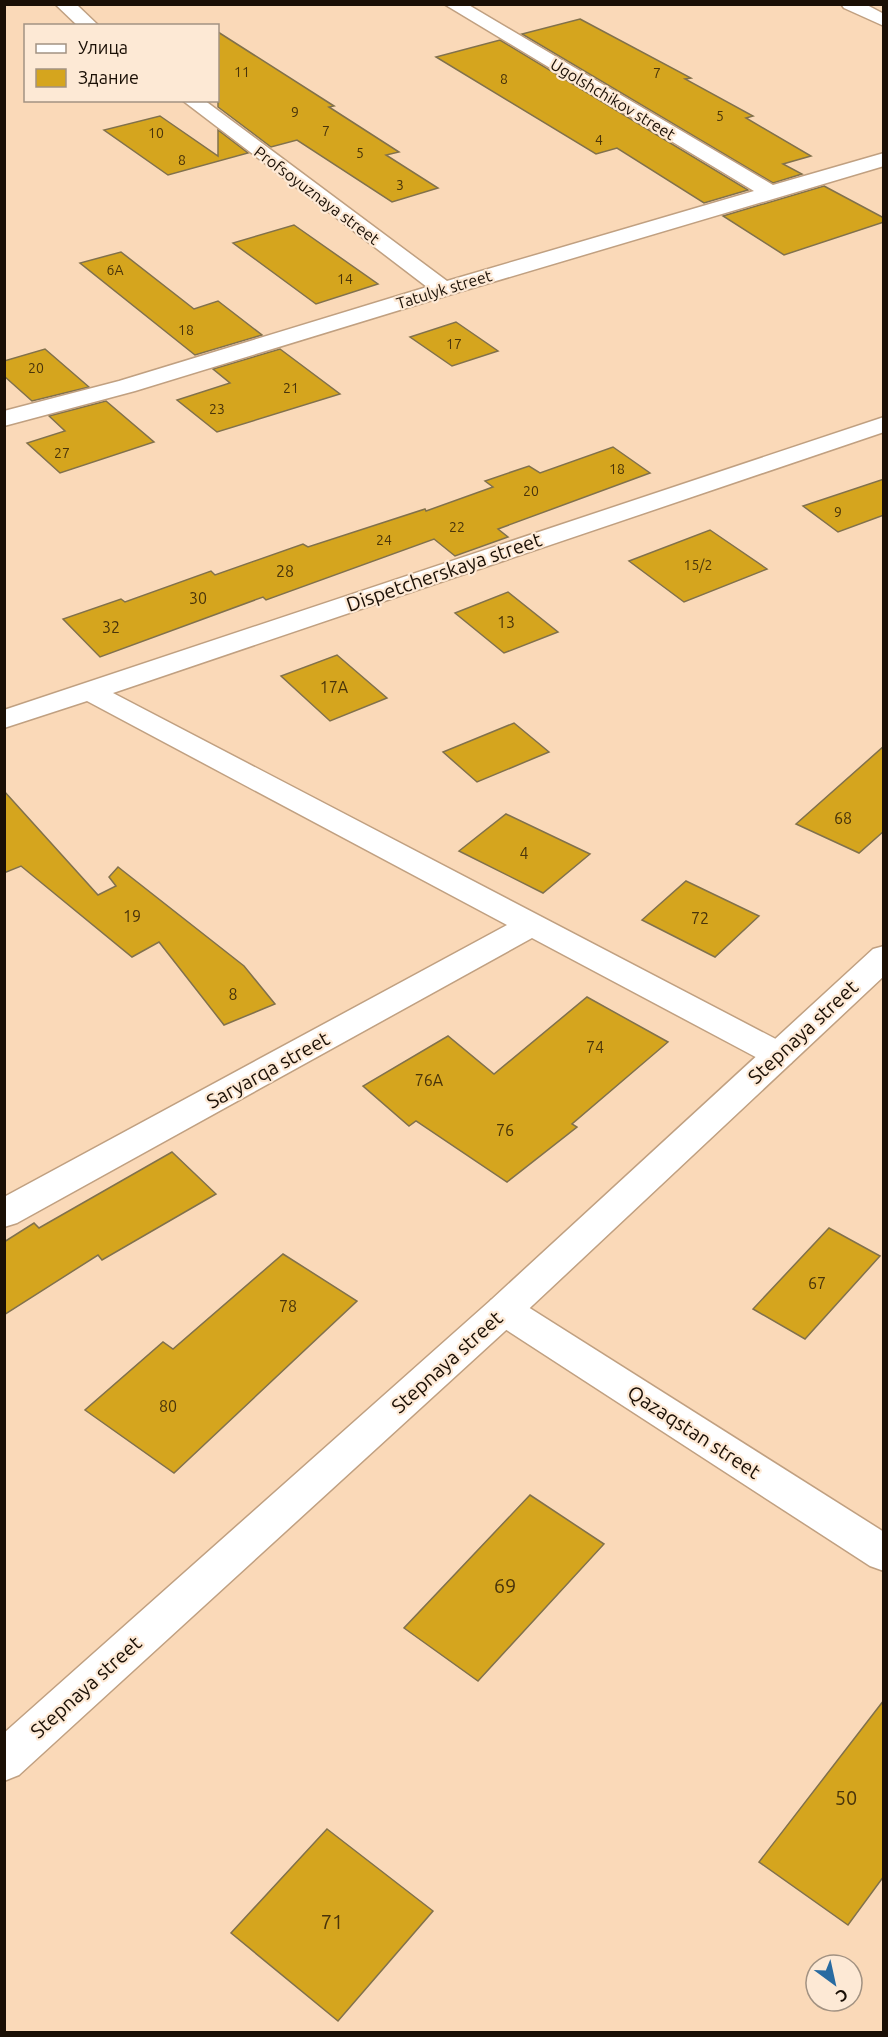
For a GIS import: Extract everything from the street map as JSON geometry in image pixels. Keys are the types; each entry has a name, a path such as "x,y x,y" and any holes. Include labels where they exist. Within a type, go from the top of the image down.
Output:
{"street":[{"path":"64,4 88,24"},
{"name":"Ugolshchikov street","path":"453,4 772,193"},
{"path":"850,4 884,21"},
{"name":"Profsoyuznaya street","path":"194,102 444,289"},
{"name":"Tatulyk street","path":"4,419 127,386 444,289 884,159"},
{"name":"Dispetcherskaya street","path":"4,720 884,424"},
{"path":"89,691 779,1055"},
{"name":"Saryarqa street","path":"4,1214 532,925"},
{"name":"Stepnaya street","path":"4,1761 504,1310 884,957"},
{"name":"Qazaqstan street","path":"504,1310 884,1554"}],"building":[{"path":"580,19 691,78 685,79 753,116 746,118 811,156 783,164 802,174 773,183 522,34"},
{"path":"219,33 334,106 329,107 399,152 386,155 438,188 392,202 297,140 271,147 218,107"},
{"path":"500,40 748,190 704,203 617,148 596,154 436,57"},
{"path":"160,116 218,156 218,130 248,153 168,175 104,130"},
{"path":"824,186 884,218 884,222 784,255 723,216"},
{"path":"294,225 378,284 316,304 233,243"},
{"path":"121,252 194,309 218,301 262,335 195,355 80,263"},
{"path":"456,322 498,351 452,366 410,337"},
{"path":"45,349 89,387 32,401 4,376 4,361"},
{"path":"280,349 340,394 217,432 177,400 230,383 213,369"},
{"path":"106,401 154,442 60,473 27,443 65,431 49,416"},
{"path":"613,447 650,473 498,529 508,537 455,556 434,539 266,600 263,597 100,657 63,619 121,599 125,602 211,571 215,575 303,544 308,547 425,509 426,511 493,487 485,481 529,466 540,473"},
{"path":"884,479 884,515 838,532 803,506"},
{"path":"710,530 767,569 684,602 629,561"},
{"path":"508,592 558,632 504,653 455,613"},
{"path":"337,655 387,698 330,721 281,676"},
{"path":"514,723 549,752 477,782 443,752"},
{"path":"884,746 884,831 859,853 796,824"},
{"path":"4,791 98,895 116,886 109,877 118,867 244,966 275,1004 224,1025 159,942 132,957 21,866 4,873"},
{"path":"506,814 590,854 543,893 459,851"},
{"path":"686,881 759,916 715,957 642,920"},
{"path":"587,997 668,1042 572,1124 577,1127 507,1182 416,1121 409,1126 363,1086 448,1036 494,1074"},
{"path":"172,1152 216,1194 102,1260 98,1255 4,1315 4,1242 34,1223 39,1228"},
{"path":"829,1228 880,1256 805,1339 753,1309"},
{"path":"283,1254 357,1301 174,1473 85,1410 163,1342 173,1349"},
{"path":"530,1495 604,1544 478,1681 404,1628"},
{"path":"884,1700 884,1876 848,1925 759,1862"},
{"path":"327,1829 433,1911 338,2021 231,1933"}]}
